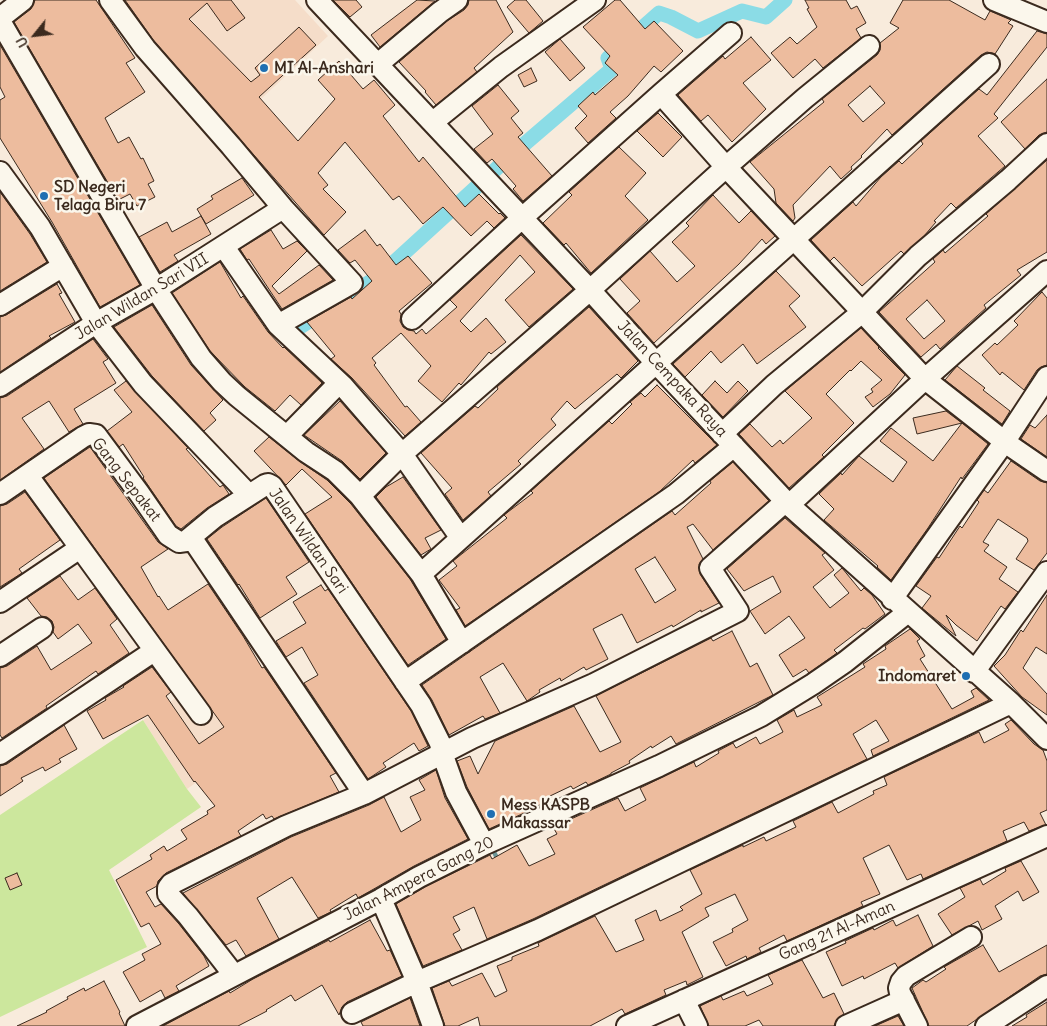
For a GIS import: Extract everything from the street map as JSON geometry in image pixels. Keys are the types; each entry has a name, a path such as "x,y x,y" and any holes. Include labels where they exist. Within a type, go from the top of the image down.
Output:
{"street":[{"path":"22,0 0,20 156,289 202,358 211,371 237,396 318,461 335,471 360,496 421,574 462,643"},
{"path":"110,0 145,48 352,283 278,325"},
{"name":"Jalan Cempaka Raya","path":"317,0 787,503 1011,704 1047,739"},
{"path":"378,64 457,0"},
{"path":"432,122 501,67 595,0"},
{"path":"994,0 1047,22"},
{"path":"412,319 522,218 731,33"},
{"path":"360,496 402,454 590,290 726,167 805,98 869,46"},
{"path":"421,574 989,64"},
{"path":"661,94 793,240 925,380 1047,471"},
{"path":"405,682 676,494 728,440 774,385 861,313 918,256 1008,180 1047,144"},
{"name":"Jalan Wildan Sari","path":"0,172 8,200 40,227 96,323 143,384 249,495 268,484 276,490 421,704 440,743 456,792 487,843"},
{"name":"Jalan Wildan Sari VII","path":"0,386 96,323 156,289 284,208"},
{"path":"224,247 278,325 339,382 402,454 460,537"},
{"path":"0,305 63,266"},
{"path":"234,975 205,937 168,894 168,888 171,884 286,826 364,794 442,753 580,691 738,611 710,568 787,503 1047,271"},
{"path":"892,599 1005,441 1047,377"},
{"path":"287,436 339,382"},
{"name":"Gang Sepakat","path":"0,494 83,437 89,434 96,435 168,535 179,542 186,541 191,537"},
{"path":"28,476 201,714"},
{"path":"249,495 215,517 191,537 364,794"},
{"path":"0,602 80,548"},
{"path":"974,672 1047,572"},
{"name":"Jalan Ampera Gang 20","path":"136,1026 487,843 659,766 761,716 845,662 908,612"},
{"path":"0,656 42,628"},
{"path":"0,754 154,651"},
{"path":"352,1013 417,982 533,932 1011,704"},
{"name":"Gang 21 Al-Aman","path":"626,1026 1047,836"},
{"path":"381,899 417,982 433,1026"},
{"path":"917,1026 899,988 901,982 906,976 971,937"},
{"path":"986,1026 1047,986"},
{"path":"684,1000 697,1026"},
{"path":"846,1026 904,1000"}],"shaded area":[{"name":"MI Al-Anshari","path":"174,0 295,0 328,36 261,99"},
{"path":"217,670 259,738 187,789 143,720"}],"green space":[{"path":"143,720 187,789 201,807 109,870 147,947 0,1017 0,815"}],"building":[{"path":"35,0 96,0 135,58 126,63 145,92 105,118 118,143 129,137 141,159 143,158 154,181 148,184 155,197 137,206 130,194 118,200 14,22 31,9"},
{"path":"125,0 231,0 245,18 227,31 207,3 189,19 251,82 260,75 255,68 299,27 316,45 259,97 298,141 335,99 318,80 339,61 363,89 374,80 395,105 383,116 419,162 423,157 465,207 479,194 505,218 494,228 487,221 471,236 443,207 423,224 399,196 393,200 345,142 318,173 328,185 323,189 346,212 324,235 154,41"},
{"path":"333,0 356,0 362,7 350,17"},
{"path":"417,0 435,1 380,47 371,35"},
{"path":"469,0 496,0 513,32 474,68 477,72 436,105 426,91 399,62 447,21 464,10"},
{"path":"515,0 526,0 543,21 529,33 507,7"},
{"path":"615,0 620,0 645,29 654,21 683,51 661,72 654,66 628,96 610,112 616,118 588,143 575,128 587,116 578,106 593,92 595,95 618,75 605,63 610,56 583,27"},
{"path":"805,0 846,0 851,9 857,6 866,23 856,29 861,38 823,68 815,59 793,78 771,53 790,37 797,44 817,27 807,9 809,8"},
{"path":"903,0 949,0 985,20 990,11 1011,20 1008,23 1013,26 995,54 987,52 981,55 892,135 887,129 841,179 830,166 793,205 795,218 793,221 776,203 774,189 750,162 824,102 822,99 877,55 880,50 880,43 899,28 890,23","holes":["870,86 885,103 863,122 848,105"]},
{"path":"1037,31 1047,34 1047,47 994,114 998,118 978,136 1005,166 956,208 951,203 934,221 936,222 924,236 904,254 901,251 862,286 834,257 830,261 811,240 853,202 856,206 881,177 899,161 902,164 923,144 921,141 979,89 987,95"},
{"path":"751,37 771,60 743,83 766,109 732,142 708,115 701,121 678,95 723,56 725,59"},
{"path":"560,39 585,68 570,81 545,52"},
{"path":"0,45 140,285 100,307 52,222 0,138 0,100 5,97 0,87"},
{"path":"531,68 537,81 524,87 518,75"},
{"path":"1047,79 1047,132 1039,135 1025,149 1001,122"},
{"path":"498,85 519,111 511,118 523,133 518,137 552,176 523,201 513,189 516,186 492,159 487,163 474,149 493,134 472,106"},
{"path":"658,113 682,137 663,157 637,131"},
{"path":"619,147 646,173 625,196 648,220 591,273 566,243 564,245 543,223 572,195 569,192"},
{"path":"1047,160 1047,252 1017,270 1021,275 984,305 986,308 940,349 936,344 921,357 879,312 935,262 933,259 943,250 945,253 988,216 986,214","holes":["927,300 945,321 924,339 906,319"]},
{"path":"242,178 254,195 206,224 197,209 213,199 211,196"},
{"path":"0,192 47,262 0,291"},
{"path":"713,195 739,223 751,211 775,236 766,244 762,239 739,264 654,343 627,313 640,301 620,279 650,251 677,282 695,266 672,242 689,226 686,223"},
{"path":"201,216 211,234 174,255 178,261 160,272 139,237 167,222 172,232"},
{"path":"271,230 283,249 297,241 307,251 272,286 279,294 319,265 333,280 282,309 249,259 247,260 240,249"},
{"path":"365,230 377,246 380,244 396,265 408,256 432,283 399,311 403,327 414,331 416,334 422,329 426,334 457,307 450,300 521,235 573,289 529,327 505,300 535,272 520,255 460,321 471,332 486,318 506,342 491,354 489,352 461,385 459,383 442,402 418,381 431,366 401,333 372,358 376,363 374,365 405,407 407,406 421,422 405,436 352,378 331,359 335,356 307,322 351,297 352,299 372,281 355,260 350,263 338,250"},
{"path":"220,262 241,298 243,296 268,332 322,383 301,405 290,395 275,411 245,387 210,351 172,293"},
{"path":"776,271 800,296 789,306 806,327 757,364 743,344 721,363 711,351 685,377 673,364"},
{"path":"57,284 62,293 59,294 75,322 49,336 51,338 0,372 0,317"},
{"path":"1042,292 1047,298 1047,365 1037,370 1024,390 1002,372 1000,375 982,355 995,343 997,345 1018,325 1014,321"},
{"path":"152,305 191,365 223,400 210,413 216,420 204,431 152,376 114,327"},
{"path":"589,307 638,361 621,378 617,374 575,409 567,401 551,419 556,425 518,461 521,464 488,492 491,496 463,520 445,494 452,488 421,453 475,406 478,408 498,389 497,387"},
{"path":"861,328 905,375 890,394 873,407 865,397 873,392 871,389 882,380 861,361 850,370 826,394 854,423 822,455 824,457 789,488 739,434 750,424 772,447 780,440 783,444 812,418 785,391"},
{"path":"93,339 108,359 103,362 116,383 74,409 83,424 69,432 49,401 22,418 44,449 0,480 0,398 7,396"},
{"path":"957,366 1010,411 1002,424 945,380"},
{"path":"126,381 188,448 186,449 220,487 223,485 229,494 207,508 181,529 176,526 143,478 123,444 119,447 107,431 132,412 114,390"},
{"path":"715,381 727,393 738,381 748,391 723,417 702,395"},
{"path":"657,385 717,445 695,463 693,460 659,492 465,626 456,610 460,608 439,580 457,566 453,561 507,518 504,515 533,493 531,491 609,421 612,424 632,404 630,402 641,393 645,397"},
{"path":"340,401 386,453 360,479 342,461 304,435"},
{"path":"946,411 962,423 917,434 913,418"},
{"path":"1047,415 1047,457 1021,439 1030,425 1035,428"},
{"path":"962,423 988,444 962,479 961,477 891,580 878,566 824,520 834,509 819,494 841,473 842,475 859,456 893,482 907,462 880,441 891,428 933,461"},
{"path":"269,437 327,480 351,504 410,579 446,639 408,665 305,514 332,497 302,469 286,485 254,451"},
{"path":"90,447 158,542 168,549 141,567 158,597 168,610 208,584 262,668 264,667 336,773 330,776 339,792 274,819 272,816 266,819 263,814 238,831 241,836 166,873 158,881 157,886 146,892 155,907 161,904 179,924 204,956 209,966 176,986 179,991 165,998 161,990 140,1002 123,972 145,960 142,954 161,944 149,923 141,927 116,880 152,859 150,855 164,846 167,851 187,839 181,830 208,814 207,811 215,806 194,782 148,715 103,739 87,711 106,700 105,698 152,667 171,692 166,696 199,744 224,727 44,478"},
{"path":"1011,461 1040,481 1047,483 1047,553 1034,570 1016,559 1028,541 1027,538 998,519 983,542 989,545 984,551 1007,567 999,579 1018,592 1005,609 1001,606 977,641 946,615 956,636 922,608 931,596 916,586 937,557 939,558 960,526 962,528 979,502 977,500 984,490 988,493"},
{"path":"733,462 769,501 713,550 693,524 687,527 703,559 699,564 700,574 719,603 701,612 701,610 673,627 672,625 637,643 622,614 593,629 608,659 586,670 584,667 561,681 560,678 539,690 540,692 527,701 503,663 480,677 500,713 485,719 483,716 449,735 432,700 422,685 672,511 675,515 711,483 710,481","holes":["655,557 676,590 655,603 635,569"]},
{"path":"403,477 441,530 425,538 431,549 421,555 376,497 386,487"},
{"path":"25,492 60,540 19,569 22,573 0,587 0,506 7,504"},
{"path":"266,498 309,562 286,577 297,594 260,618 239,584 207,539"},
{"path":"785,518 825,553 822,555 834,570 813,587 830,608 849,593 834,575 842,568 861,591 864,588 872,595 885,614 834,650 837,653 809,673 806,669 793,677 779,655 805,638 789,616 765,634 750,611 781,592 773,576 744,591 727,569"},
{"path":"60,576 78,600 95,588 117,619 110,625 129,653 98,674 96,671 46,706 47,708 2,738 0,735 0,668 7,666 37,646 51,670 92,643 78,624 58,639 53,632 52,621 47,617 41,616 27,598"},
{"path":"321,585 325,591 328,589 411,711 428,746 419,751 414,743 383,763 386,767 368,779 304,683 318,675 302,647 286,657 276,641 306,623 293,602"},
{"path":"1047,595 1047,654 1036,647 1023,668 1047,694 1047,715 1022,697 994,666 1005,655 1021,630 1023,632"},
{"path":"910,629 920,639 917,641 925,656 920,659 952,709 974,697 971,691 976,688 989,700 873,756 871,750 889,741 876,720 853,734 867,759 533,919 487,939 474,907 453,917 460,930 453,934 462,950 423,966 396,904 425,887 490,855 492,859 517,845 529,866 555,854 547,839 557,834 553,827 618,798 625,811 646,800 640,788 694,762 696,767 733,743 736,748 756,737 760,744 783,732 777,720 794,710 797,717 822,705 817,697 865,667 863,664 886,649 885,646"},
{"path":"732,631 750,667 757,663 773,695 676,744 671,736 652,748 651,746 629,761 630,763 611,774 588,785 586,782 573,789 571,786 550,796 551,798 533,809 489,829 467,787 457,761 470,756 478,774 495,741 574,706 600,752 621,742 596,696 711,638 713,641"},
{"path":"1011,720 1034,744 1043,750 1047,761 1047,810 1040,813 1046,825 1029,831 1024,822 1003,831 1007,841 923,879 921,874 907,880 889,845 863,858 880,894 861,902 863,906 787,941 784,935 759,948 761,952 747,959 746,956 726,966 713,942 733,932 732,929 748,920 735,894 705,908 709,916 682,932 703,977 687,985 686,981 664,990 666,995 625,1014 622,1009 590,1026 480,1026 478,1017 458,1026 445,1026 432,988 449,981 452,986 482,973 495,997 507,991 497,966 512,960 512,957 539,946 538,943 595,916 616,952 644,940 635,920 656,910 660,921 683,910 680,907 702,894 690,870 743,845 743,847 764,837 766,841 796,827 793,821 832,802 838,813 874,794 873,791 887,785 884,777 979,732 984,743 1009,730 1005,724"},
{"path":"64,725 77,749 59,759 61,762 45,771 43,767 21,778 23,781 0,796 0,766 7,764"},
{"path":"436,770 445,798 468,839 414,866 358,898 356,894 330,910 331,912 318,918 292,877 257,898 279,939 246,956 236,940 226,945 183,893 291,837 384,797 401,832 421,820 410,797 425,790 419,780"},
{"path":"1021,861 1039,892 1023,901 1018,891 995,906 1002,919 982,930 978,921 952,935 938,914 965,897 960,888 980,879 983,885 1006,871 1005,868"},
{"path":"17,873 22,885 10,890 5,878"},
{"path":"918,915 933,946 898,968 895,963 864,979 863,976 842,986 826,952 873,928 874,930 893,920 896,926"},
{"path":"370,920 387,951 390,950 402,976 347,1002 342,1007 339,1015 322,985 295,1001 291,995 267,1011 238,1026 163,1026 229,991 230,993 329,940 330,942"},
{"path":"983,945 999,972 1047,945 1047,974 1040,976 967,1026 929,1026 912,988 923,980 926,982 946,969 944,967"},
{"path":"802,960 823,998 834,993 844,1014 837,1019 834,1026 763,1026 759,1020 745,1026 709,1026 700,1006 721,996 723,1000 744,991 747,996 773,984 768,975"},
{"path":"104,981 125,1026 17,1026 47,1012 68,999 67,997 84,988 85,991"},
{"path":"410,998 420,1026 363,1026 361,1022"},
{"path":"1047,1002 1047,1026 1012,1026 1027,1017 1026,1015"},
{"path":"898,1016 904,1026 875,1026"}],"waterway":[{"path":"297,329 379,276 507,159 612,69 608,58 659,13 698,31 742,11 766,17 785,0"},
{"path":"491,846 499,862"}],"place":[{"name":"MI Al-Anshari","path":"264,68"},
{"name":"SD Negeri Telaga Biru 7","path":"44,196"},
{"name":"Indomaret","path":"966,676"},
{"name":"Mess KASPB Makassar","path":"491,814"}]}
